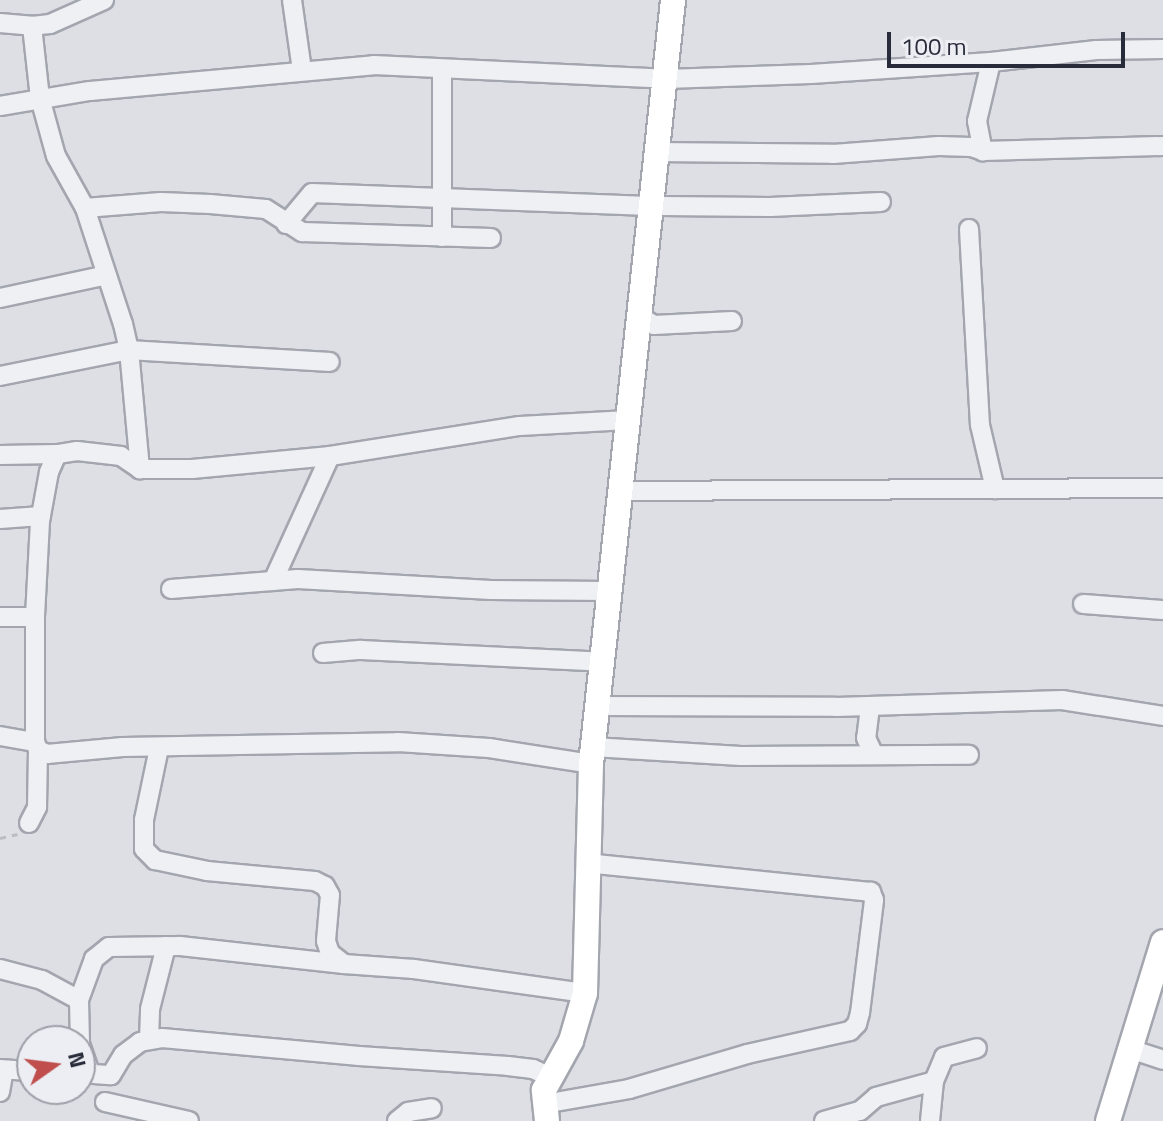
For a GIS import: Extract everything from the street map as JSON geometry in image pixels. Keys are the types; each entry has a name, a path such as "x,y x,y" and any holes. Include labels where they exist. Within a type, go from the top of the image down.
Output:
{"street":[{"path":"0,23 50,24 104,0"},
{"path":"292,0 302,70"},
{"path":"587,863 871,892 874,900 857,1024 850,1031 747,1054 546,1112 544,1090 571,1041 585,993 587,863 592,756 623,491 649,206 673,0"},
{"path":"32,26 40,98 56,156 85,208 129,350 140,469"},
{"path":"0,106 40,98 374,65 666,79 991,62 1096,50 1163,49"},
{"path":"983,151 977,121 991,62"},
{"path":"442,70 442,237"},
{"path":"656,152 833,154 939,146 983,151 1163,146"},
{"path":"286,224 312,193 649,206 770,207 881,202"},
{"path":"85,208 161,202 210,204 266,209 302,232 491,238"},
{"path":"969,229 980,425 995,489"},
{"path":"0,298 107,275"},
{"path":"639,316 654,325 732,321"},
{"path":"0,376 129,350 330,362"},
{"path":"0,455 77,451 121,456 140,469 192,469 330,456 520,426 628,420"},
{"path":"29,823 37,807 35,617 41,516 49,472 57,454"},
{"path":"273,581 330,456"},
{"path":"623,491 1163,488"},
{"path":"0,519 41,516"},
{"path":"171,589 273,581 609,591"},
{"path":"1083,604 1163,610"},
{"path":"0,617 35,617"},
{"path":"323,653 361,650 603,662"},
{"path":"598,706 870,707 1062,700 1163,716"},
{"path":"870,707 866,738 873,753"},
{"path":"0,736 37,746 47,754 398,742 592,756 969,755"},
{"path":"159,748 144,820 144,849 147,855 207,871 315,881 325,886 330,895 326,941 330,953 344,964"},
{"path":"1108,1121 1130,1049 1159,973 1163,942"},
{"path":"149,1040 150,1009 166,946"},
{"path":"80,1025 79,1000 94,959 109,947 166,946 414,969 585,993"},
{"path":"0,969 42,980 79,1000"},
{"path":"101,1121 111,1075 123,1055 149,1040 162,1038 496,1065 533,1069 550,1077"},
{"path":"930,1121 934,1081 944,1057 977,1048"},
{"path":"1130,1049 1163,1060"},
{"path":"0,1092 2,1070"},
{"path":"96,1074 111,1075"},
{"path":"824,1121 860,1111 876,1097 934,1081"},
{"path":"105,1102 189,1121"},
{"path":"397,1121 408,1112 432,1108"}]}
